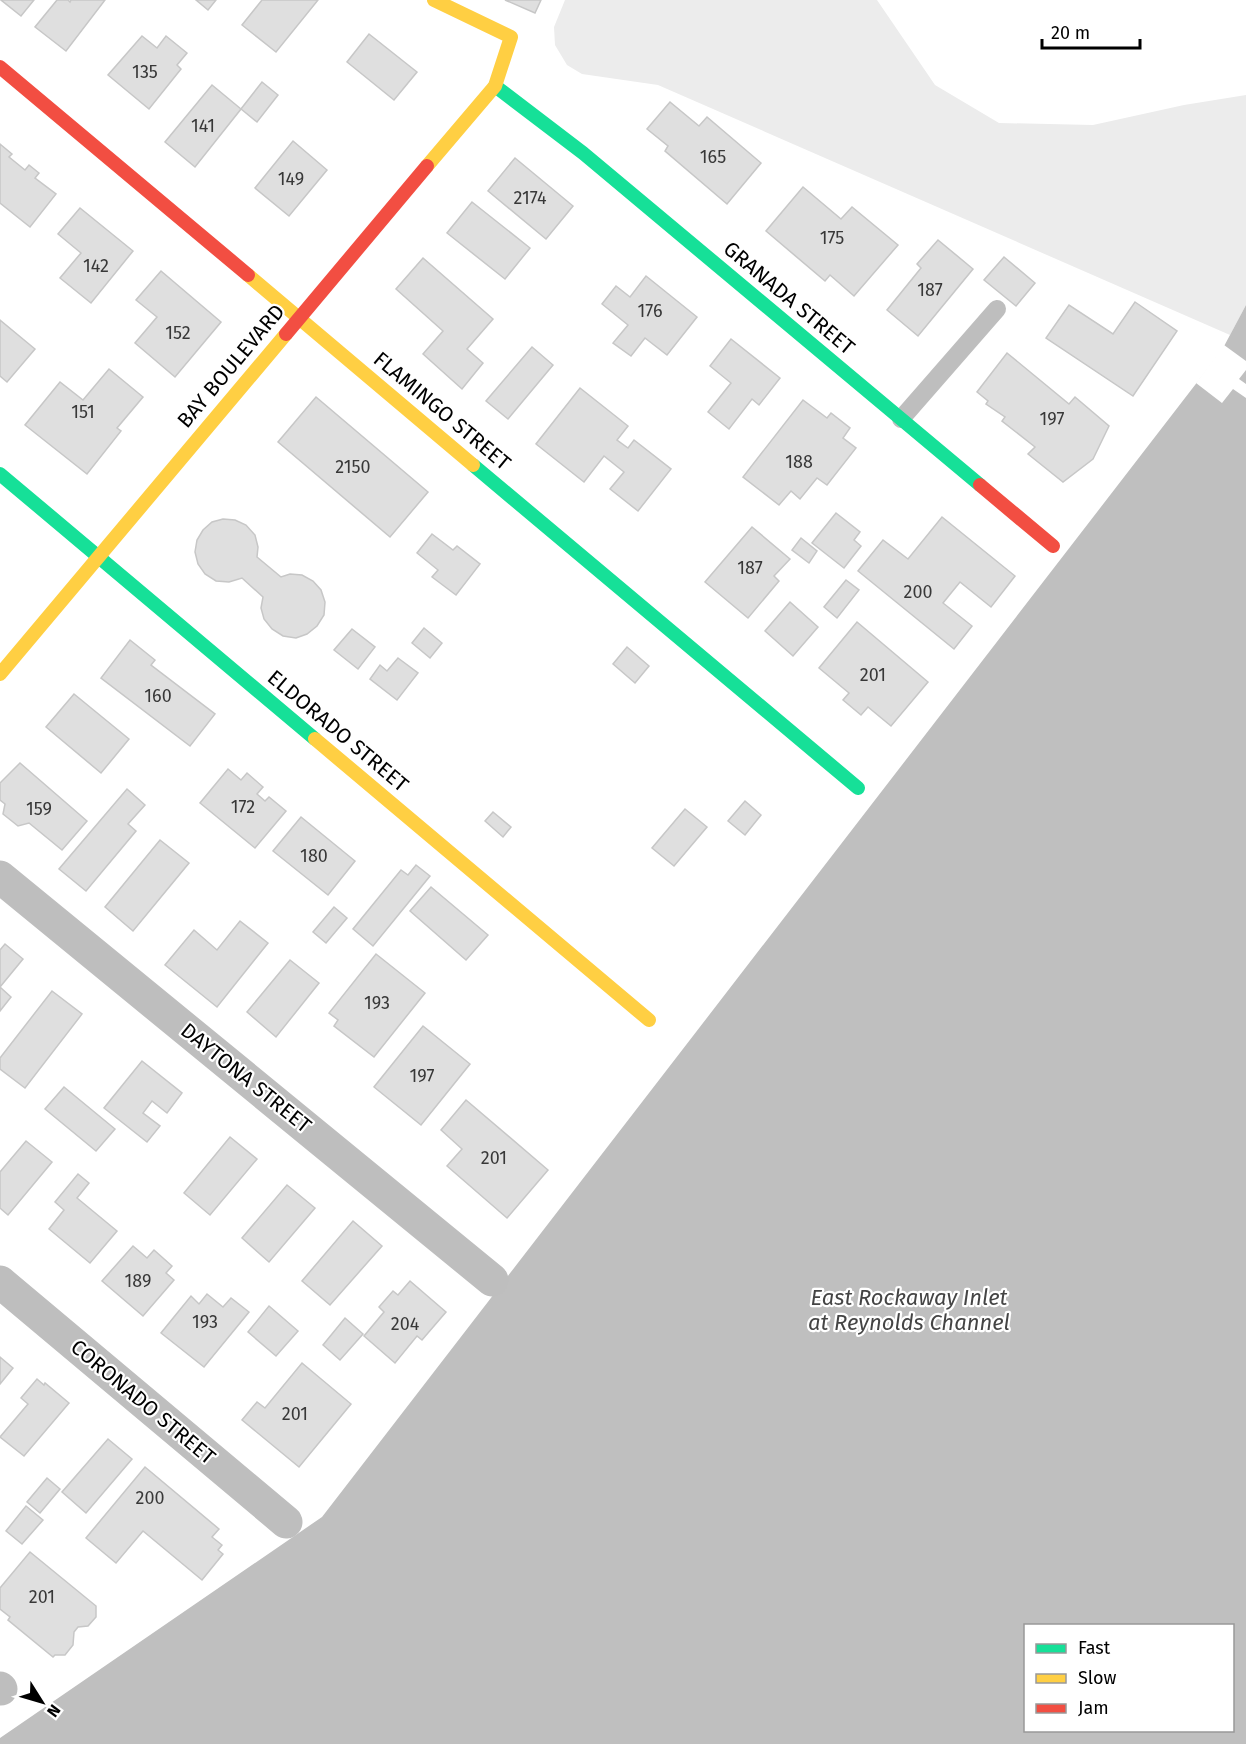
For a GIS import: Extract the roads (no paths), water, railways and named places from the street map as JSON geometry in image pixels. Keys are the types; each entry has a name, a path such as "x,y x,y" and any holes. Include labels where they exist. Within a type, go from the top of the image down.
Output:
{"street":[{"path":"434,0 511,37 495,86"},
{"name":"FLAMINGO STREET","path":"0,67 858,788"},
{"name":"BAY BOULEVARD","path":"0,674 495,86"},
{"name":"GRANADA STREET","path":"495,86 583,153 1053,546"},
{"name":"ELDORADO STREET","path":"0,474 649,1020"},
{"name":"DAYTONA STREET","path":"0,877 492,1280"},
{"name":"CORONADO STREET","path":"0,1282 286,1522"}],"lane":[{"path":"902,419 997,309"}],"water":[{"name":"East Rockaway Inlet at Reynolds Channel","path":"1246,305 1246,1744 0,1744 0,1738 322,1517 1222,350"}]}
